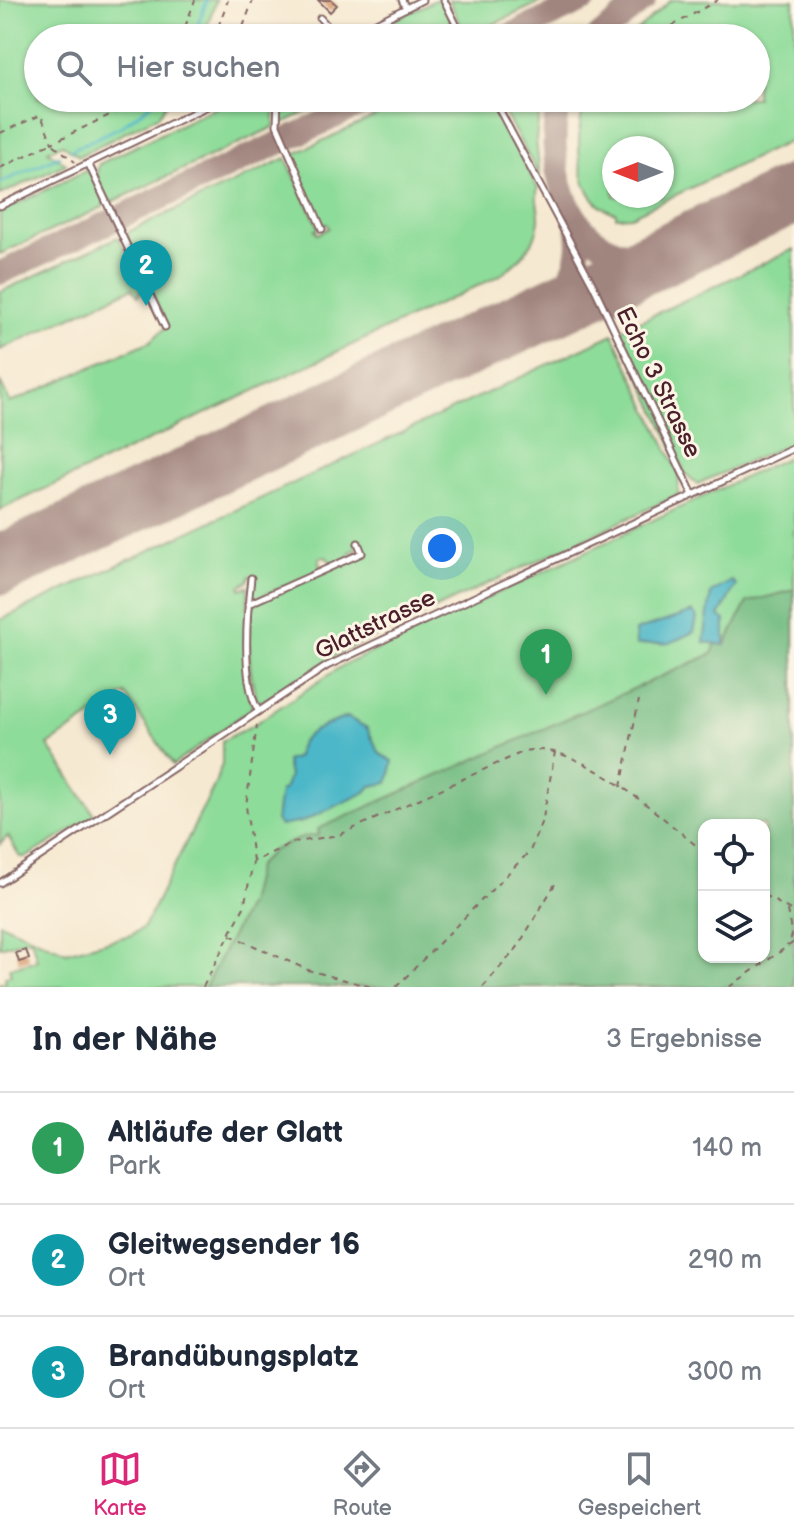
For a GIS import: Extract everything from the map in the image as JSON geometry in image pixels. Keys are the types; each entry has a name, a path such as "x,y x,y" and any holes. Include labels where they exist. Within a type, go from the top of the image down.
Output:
{"lane":[{"path":"402,0 406,8"},
{"path":"374,24 422,0"},
{"path":"444,0 456,24"},
{"path":"320,18 325,24"},
{"path":"0,206 195,112"},
{"path":"277,112 277,125 322,229"},
{"name":"Echo 3 Strasse","path":"500,112 593,285 693,495"},
{"path":"88,163 165,327"},
{"name":"Glattstrasse","path":"0,883 258,710 340,659 794,448"},
{"path":"248,604 362,553 358,543"},
{"path":"322,560 325,569"},
{"path":"242,586 250,580 248,658 253,700 258,710"}],"path":[{"path":"186,24 195,0"},
{"path":"219,24 228,0"},
{"path":"244,24 253,0"},
{"path":"676,24 718,0"},
{"path":"0,168 116,112"},
{"path":"0,133 41,115 52,143 81,166"},
{"path":"621,788 630,759 639,700"},
{"path":"203,987 249,895 253,862 246,806 257,725"},
{"path":"253,862 281,846 339,835 525,751 538,748 555,751 621,788 698,847"},
{"path":"396,987 530,851 543,818 555,751"},
{"path":"483,987 517,948 555,884"},
{"path":"770,899 794,912"},
{"path":"787,910 792,936 787,947"},
{"path":"230,935 308,970 371,987"},
{"path":"729,987 794,942"}],"green space":[{"path":"0,0 216,0 208,24 24,24 24,112 161,112 79,156 62,144 48,151 66,164 0,195"},
{"path":"435,0 441,0 452,24 386,24"},
{"path":"449,0 545,0 494,24 460,24"},
{"path":"671,0 794,0 794,139 674,196 674,136 602,136 602,206 591,195 584,180 579,146 582,112 770,112 770,24 644,24"},
{"path":"206,112 275,112 274,127 112,202 98,179 99,164"},
{"path":"280,112 306,112 283,123 279,119"},
{"path":"384,112 497,112 538,189 537,230 520,259 499,276 0,510 0,382 10,403 151,341 167,326 128,240 128,232 286,158 319,228 315,230 318,234 329,228 327,224 323,225 290,156"},
{"path":"504,112 539,112 536,140 540,177"},
{"path":"89,169 104,201 103,207 0,254 0,212"},
{"path":"605,208 648,208 631,216 616,217 616,213"},
{"path":"118,237 144,286 138,296 132,288 0,350 0,292"},
{"path":"794,249 794,442 697,484 685,473 619,331"},
{"path":"613,334 679,474 678,495 344,651 260,703 253,686 250,656 252,605 365,553 359,540 355,542 357,549 350,552 351,556 333,564 325,556 319,558 320,570 258,598 251,596 253,577 250,576 240,586 241,589 248,586 247,657 252,708 173,765 125,694 48,745 95,816 27,857 20,857 8,836 0,844 0,620"},
{"path":"794,454 794,987 0,987 0,983 6,983 5,976 11,975 9,968 37,960 31,938 0,947 0,923 66,952 131,935 144,927 214,786 222,764 222,741 253,725 342,666"},
{"path":"794,590 794,987 205,987 248,904 257,866 273,850 304,837 319,835 318,829 712,654 716,643 726,644 747,602"}],"water":[{"path":"732,581 736,585 719,616 725,620 725,645 704,642 711,593"},
{"path":"693,612 697,618 694,632 670,643 636,645 635,631"},
{"path":"347,717 367,728 380,754 393,761 388,783 371,786 366,792 302,822 280,826 276,821 280,791 284,790 289,776 286,761 297,757 302,741 308,735"}],"building":[{"path":"318,0 331,0 337,5 330,12"},
{"path":"26,950 29,959 19,962 16,953"}],"waterway":[{"path":"198,24 207,0"},
{"path":"71,150 122,126 140,112"},
{"path":"0,183 59,156"}],"taxiway":[{"path":"534,24 585,0"},
{"path":"614,24 644,0"},
{"path":"0,273 345,112"},
{"path":"558,112 556,159 562,188 574,215 591,236 614,250 643,255 677,249"},
{"path":"533,316 556,297 572,273 579,247 574,217"}],"runway":[{"path":"0,565 794,194"}],"place":[{"name":"Gleitwegsender 16","path":"146,306"},
{"name":"Altläufe der Glatt","path":"546,695"},
{"name":"Brandübungsplatz","path":"110,755"}]}
